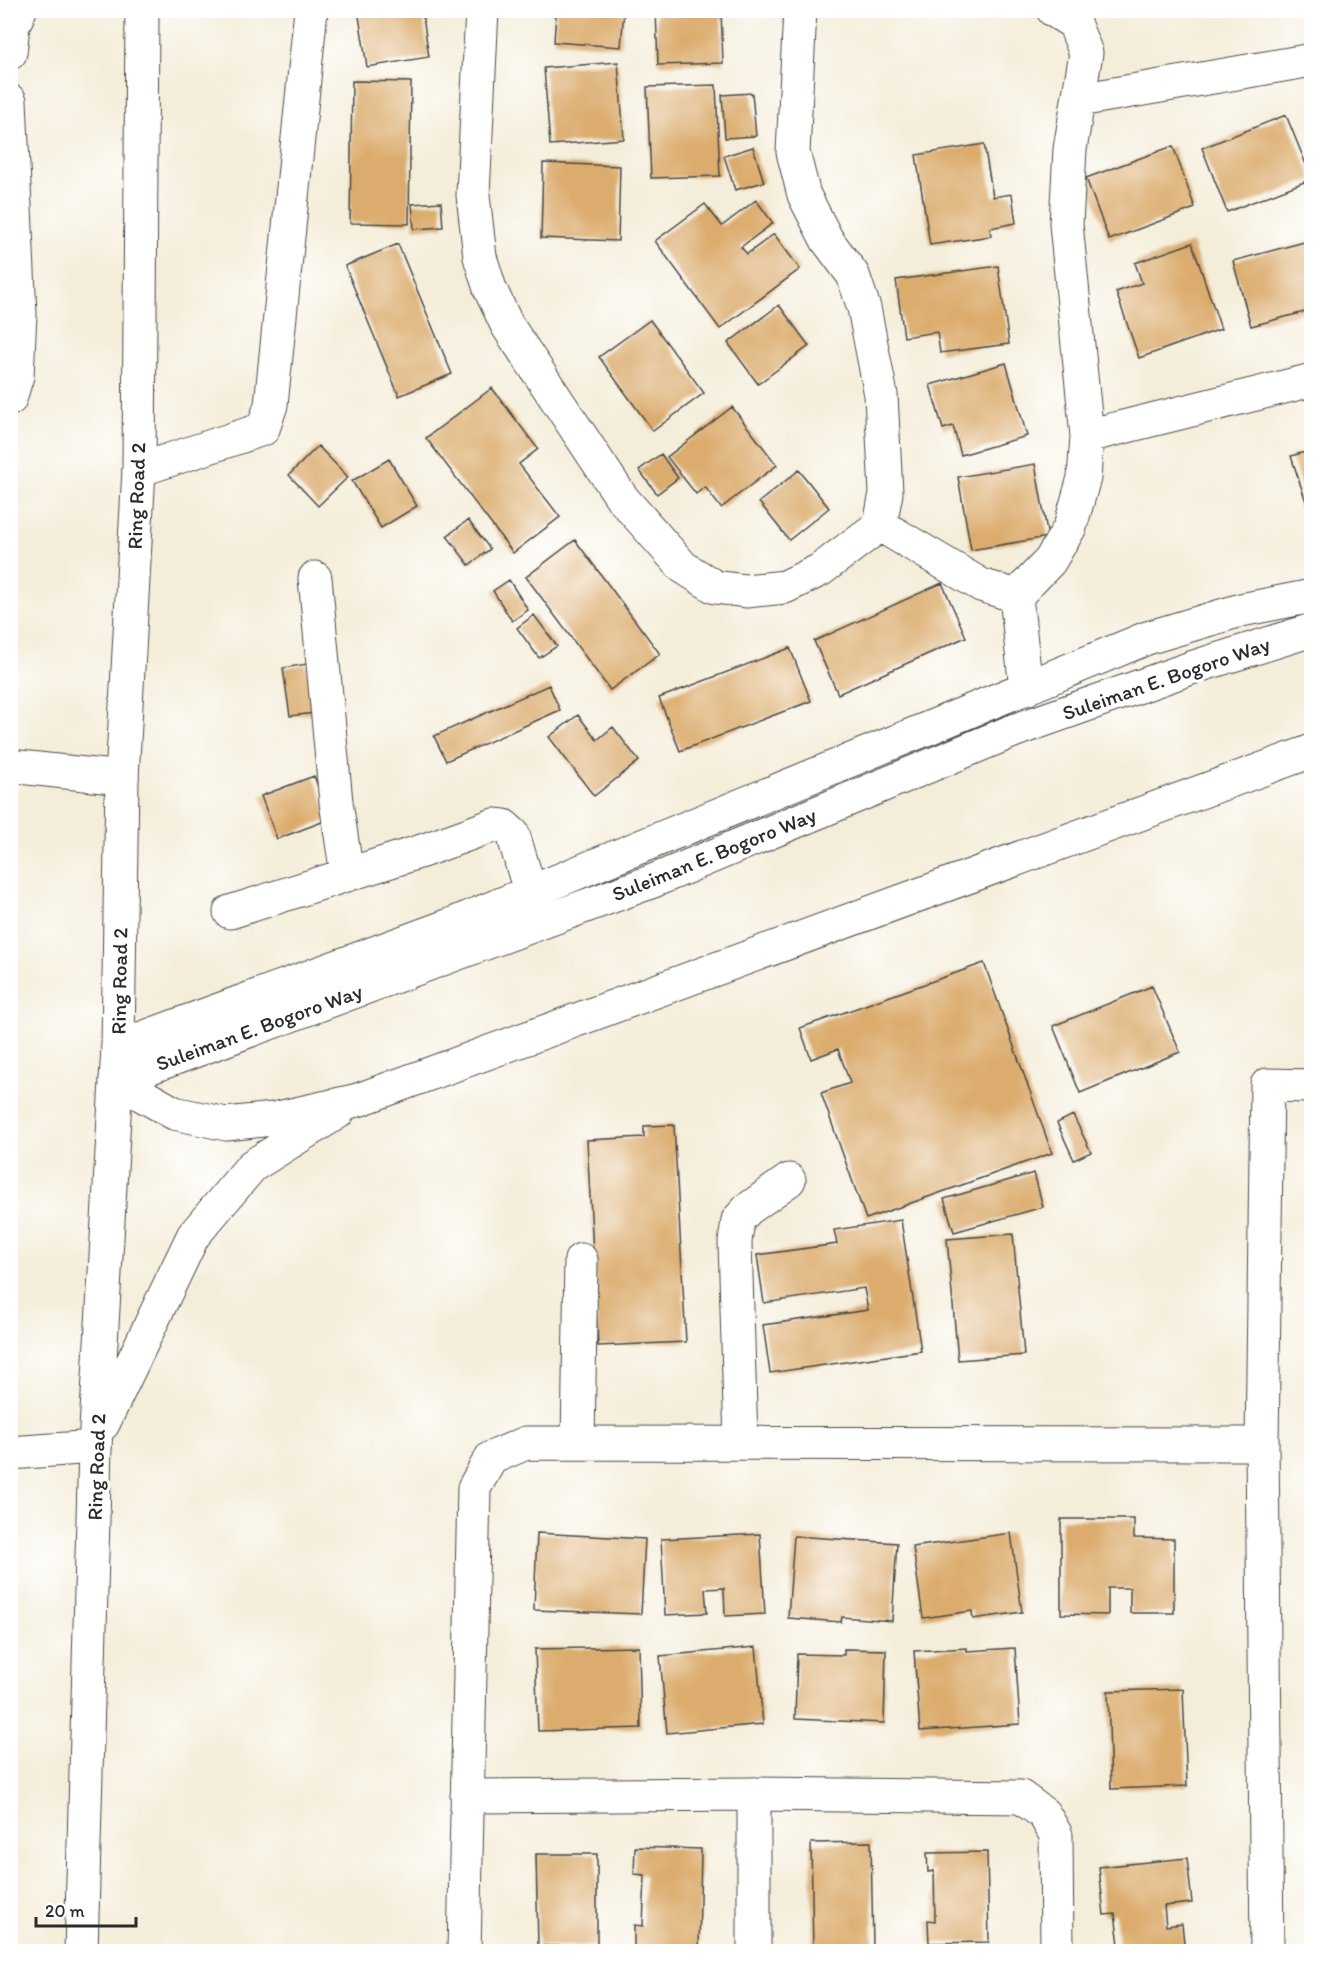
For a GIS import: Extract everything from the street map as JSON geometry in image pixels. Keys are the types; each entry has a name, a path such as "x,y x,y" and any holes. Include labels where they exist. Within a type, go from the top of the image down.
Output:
{"street":[{"path":"10,53 13,26 20,10"},
{"name":"Ring Road 2","path":"81,1952 96,1442 118,1047 122,778 139,470 142,10"},
{"path":"139,470 263,429 271,405 310,10"},
{"path":"482,10 473,195 480,257 490,289 523,352 622,498 683,567 716,587 746,591 785,587 820,570 880,525 886,493 881,395 864,308 853,275 827,240 804,195 793,152 800,10"},
{"path":"1016,596 1050,561 1070,527 1084,478 1087,436 1066,224 1070,150 1086,53 1074,23 1053,10"},
{"path":"1079,100 1311,60"},
{"path":"10,101 20,314 17,376 10,399"},
{"path":"1087,436 1311,380"},
{"path":"880,525 981,585 1016,596"},
{"path":"315,578 336,802 347,875"},
{"path":"1016,596 1026,688"},
{"name":"Suleiman E. Bogoro Way","path":"118,1047 453,924 1148,638 1241,610 1311,596"},
{"path":"1241,610 1247,650"},
{"path":"1184,627 1191,668"},
{"name":"Suleiman E. Bogoro Way","path":"116,1080 652,881 1013,731 1191,668 1311,630"},
{"path":"116,1080 174,1113 226,1124 273,1119 358,1100 1311,751"},
{"path":"10,766 122,778"},
{"path":"230,912 422,851 494,825 504,826 513,834 530,891"},
{"path":"1267,1952 1262,1444 1267,1084 1311,1086"},
{"path":"10,1453 96,1442 193,1236 252,1166 358,1100"},
{"path":"741,1443 735,1242 738,1220 748,1209 789,1180"},
{"path":"578,1443 581,1260"},
{"path":"464,1952 474,1488 491,1458 526,1443 1262,1444"},
{"path":"467,1796 754,1794 1022,1797 1044,1814 1056,1836 1057,1952"},
{"path":"754,1794 754,1952"}],"building":[{"path":"358,10 422,10 429,57 367,67"},
{"path":"544,10 624,10 621,47 554,42 556,13 543,12"},
{"path":"656,10 721,10 723,63 658,65"},
{"path":"618,62 624,139 550,145 544,68"},
{"path":"352,81 411,82 409,224 350,223"},
{"path":"716,85 720,176 651,178 647,87"},
{"path":"752,93 756,136 725,138 722,95"},
{"path":"1286,115 1312,179 1227,212 1202,148"},
{"path":"984,144 993,197 1012,194 1016,223 990,228 991,236 930,245 916,155"},
{"path":"1173,146 1195,208 1109,240 1086,178"},
{"path":"753,147 764,182 735,190 724,156"},
{"path":"543,163 620,166 618,241 541,238"},
{"path":"756,200 773,223 741,247 747,254 774,234 800,269 720,329 655,241 705,204 722,226"},
{"path":"441,202 443,227 414,229 412,204"},
{"path":"1312,240 1312,310 1251,326 1233,261"},
{"path":"1192,243 1221,329 1139,358 1116,292 1142,283 1135,263"},
{"path":"398,244 452,374 399,396 345,266"},
{"path":"998,266 1009,344 940,353 937,332 904,337 896,280"},
{"path":"779,305 809,346 758,384 728,343"},
{"path":"650,320 704,393 653,431 599,357"},
{"path":"1006,363 1027,436 961,455 953,426 943,429 930,385"},
{"path":"492,388 538,449 519,464 560,517 513,553 426,438"},
{"path":"732,407 777,465 721,508 705,487 696,494 667,457"},
{"path":"318,446 348,477 318,506 289,475"},
{"path":"1312,450 1312,517 1311,517 1291,456"},
{"path":"661,454 678,478 657,494 639,470"},
{"path":"389,459 417,506 381,528 352,481"},
{"path":"1035,464 1048,537 971,550 958,477"},
{"path":"799,470 829,508 789,540 759,502"},
{"path":"468,520 490,549 469,565 447,536"},
{"path":"575,540 660,654 610,690 526,577"},
{"path":"509,580 528,610 512,621 493,591"},
{"path":"942,583 966,637 838,694 814,641"},
{"path":"534,615 557,646 539,658 517,628"},
{"path":"790,648 811,701 680,751 659,698"},
{"path":"307,664 315,713 290,716 283,668"},
{"path":"549,685 560,710 446,761 434,736"},
{"path":"578,715 597,740 613,727 639,761 594,796 549,737"},
{"path":"314,776 330,819 277,839 261,796"},
{"path":"984,963 1052,1153 866,1219 821,1093 850,1083 838,1049 811,1059 800,1028"},
{"path":"1152,986 1180,1052 1080,1093 1053,1026"},
{"path":"1073,1115 1091,1152 1074,1160 1057,1123"},
{"path":"674,1125 686,1342 598,1346 587,1140 644,1137 644,1126"},
{"path":"1034,1173 1043,1207 954,1232 944,1199"},
{"path":"901,1220 921,1351 770,1373 763,1325 868,1310 864,1288 764,1303 757,1255 837,1244 834,1230"},
{"path":"1013,1234 1024,1355 958,1360 947,1239"},
{"path":"1061,1519 1134,1519 1134,1538 1174,1539 1174,1613 1130,1613 1130,1588 1108,1588 1108,1615 1061,1614"},
{"path":"537,1533 645,1539 641,1614 534,1610"},
{"path":"1011,1533 1022,1612 973,1619 972,1611 923,1618 913,1547"},
{"path":"760,1534 765,1614 725,1616 724,1588 705,1589 707,1613 665,1615 661,1539"},
{"path":"794,1536 897,1543 892,1621 842,1617 841,1622 788,1618"},
{"path":"639,1647 641,1728 538,1731 535,1649"},
{"path":"756,1647 763,1724 667,1733 660,1656"},
{"path":"967,1648 967,1651 1015,1648 1020,1724 920,1731 914,1651"},
{"path":"844,1649 886,1650 884,1723 795,1719 797,1654 844,1655"},
{"path":"1183,1689 1187,1786 1111,1789 1108,1691"},
{"path":"871,1842 873,1948 813,1949 811,1843"},
{"path":"635,1847 701,1849 699,1951 634,1950 634,1925 643,1926 645,1875 634,1874"},
{"path":"987,1852 989,1942 929,1943 928,1920 935,1921 934,1871 928,1872 927,1853"},
{"path":"536,1854 597,1854 597,1946 538,1946"},
{"path":"1187,1858 1192,1903 1164,1906 1166,1926 1182,1924 1185,1952 1120,1952 1115,1914 1104,1915 1099,1867"}]}
